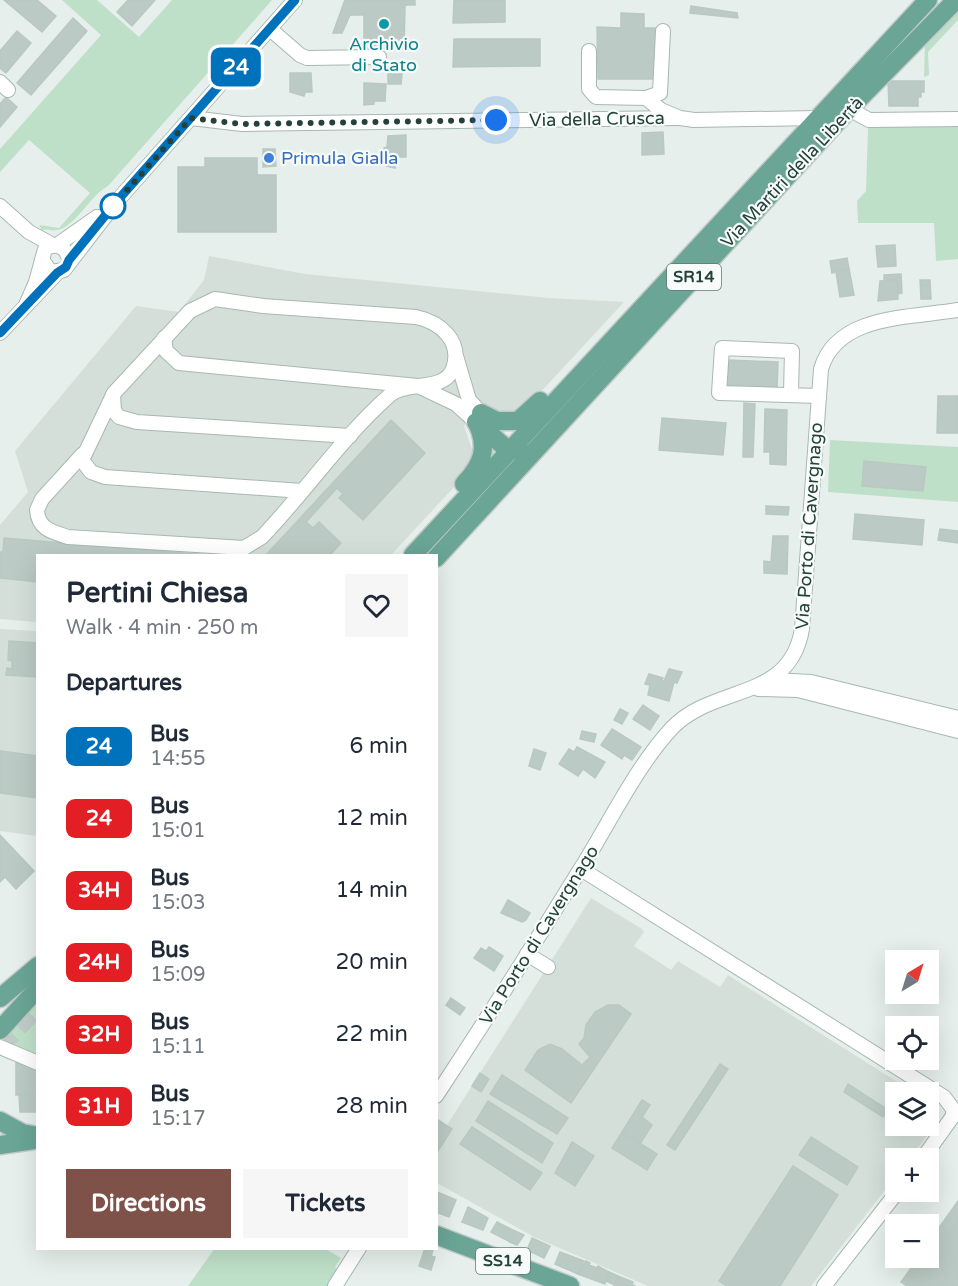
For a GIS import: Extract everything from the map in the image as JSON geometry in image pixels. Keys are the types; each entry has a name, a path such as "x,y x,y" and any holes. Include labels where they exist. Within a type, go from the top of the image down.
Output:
{"main road":[{"name":"Via Martiri della Libertà","path":"415,554 928,0"},
{"name":"Via Martiri della Libertà","path":"438,556 849,109 956,0"},
{"path":"478,417 505,422 523,418 591,346 628,322"},
{"path":"513,449 530,444 612,357 626,351"},
{"path":"478,417 513,449"},
{"path":"407,554 422,531 480,464 484,442 478,417"},
{"path":"433,554 511,465 513,449"},
{"path":"0,998 35,976"},
{"path":"0,1011 35,976"},
{"path":"0,1030 35,976"},
{"path":"0,1121 22,1133 36,1137"},
{"path":"0,1144 36,1138"},
{"name":"SS14","path":"438,1236 570,1286"}],"street":[{"path":"0,333 57,273 64,270 69,260 117,201 295,0"},
{"path":"270,28 307,58 379,57"},
{"path":"589,51 589,89 596,98 646,98 660,93 663,31"},
{"path":"646,98 661,110 680,118"},
{"path":"849,109 869,120 958,119"},
{"name":"Via della Crusca","path":"191,118 242,124 818,118"},
{"path":"26,305 36,282 45,249 55,245 117,201"},
{"path":"0,206 21,225 64,249 69,260"},
{"path":"21,225 47,270 57,273"},
{"path":"453,346 454,363 448,375 430,384 393,393 350,436 262,537 244,548 68,537 50,532 41,525 37,510 42,499 83,454 114,393 190,310 215,299 431,320 444,329 453,346 467,394 478,417"},
{"name":"Via Porto di Cavergnago","path":"438,1093 629,789 670,730 693,710 771,680 790,663 800,640 819,396 824,359 834,343 848,332 881,322 958,310"},
{"path":"164,338 168,356 185,365 418,386 478,417"},
{"path":"791,393 792,351 722,348 719,393 791,393 819,396"},
{"path":"448,400 457,390 467,394"},
{"path":"114,393 114,411 120,417 138,422 350,436"},
{"path":"83,454 85,466 91,472 105,477 302,491"},
{"path":"800,640 802,681 804,688 812,694"},
{"path":"771,680 802,681 958,718"},
{"path":"752,688 776,688 812,694 958,731"},
{"path":"581,868 944,1096 953,1109 953,1116 931,1148"},
{"path":"527,954 548,967"},
{"path":"0,1047 36,1062"},
{"path":"824,1286 889,1202"},
{"path":"335,1286 358,1250"}],"shaded area":[{"path":"209,256 305,274 549,298 624,302 526,408 519,412 501,413 484,405 464,426 473,452 469,471 392,554 36,554 36,622 0,619 0,525 28,492 15,451 136,306 179,312 204,280"},
{"path":"0,629 36,631 36,836 0,831"},
{"path":"591,898 642,929 644,932 634,946 671,970 678,961 720,987 728,975 897,1082 885,1082 885,1136 927,1136 918,1148 885,1148 885,1190 811,1286 648,1286 534,1237 438,1184 438,1123 447,1125"}],"green space":[{"path":"62,0 97,0 139,37 172,0 272,0 108,186 95,196 79,215 67,226 58,230 42,230 39,225 59,228 90,193 29,140 0,172 0,149 101,35"},
{"path":"958,6 958,20 928,52 929,75 924,77 925,42"},
{"path":"958,123 958,259 936,261 934,223 858,223 857,201 866,191 868,127 872,124"},
{"path":"830,440 958,447 958,502 828,492"},
{"path":"36,999 36,1059 9,1047 1,1040"},
{"path":"214,1250 327,1250 341,1258 335,1267 339,1271 330,1286 188,1286"}],"building":[{"path":"4,0 37,0 56,16 42,32"},
{"path":"128,0 155,0 132,26 117,12"},
{"name":"Archivio di Stato","path":"345,0 415,0 415,5 405,5 404,49 364,49 364,15 350,15 342,33 333,33"},
{"path":"454,0 505,0 505,22 453,23"},
{"path":"691,6 737,13 738,18 690,13"},
{"path":"621,13 644,14 644,28 656,28 655,79 598,79 597,27 621,28"},
{"path":"73,18 87,31 31,95 17,83"},
{"path":"17,31 31,43 6,73 0,68 0,51"},
{"path":"454,39 540,39 540,66 453,67"},
{"path":"290,73 311,73 312,92 305,92 304,96 290,92"},
{"path":"388,74 402,74 401,84 388,84"},
{"path":"888,81 924,81 924,92 921,92 921,97 918,97 918,106 889,106"},
{"path":"364,83 386,84 385,101 374,101 374,104 364,105"},
{"path":"6,97 17,107 0,127 0,104"},
{"path":"663,132 664,154 642,155 642,133"},
{"path":"406,135 406,157 396,157 395,168 386,166 384,148 387,147 388,136"},
{"name":"Primula Gialla","path":"263,149 275,149 276,166 263,167"},
{"path":"205,158 257,158 257,175 276,175 276,232 178,232 178,167 205,167"},
{"path":"895,245 896,266 878,267 876,246"},
{"path":"847,258 849,269 832,273 830,261"},
{"path":"849,269 854,295 840,297 836,272"},
{"path":"901,274 902,293 898,294 897,280 884,281 884,275"},
{"path":"897,280 898,299 878,301 880,281"},
{"path":"920,280 930,280 931,299 921,299"},
{"path":"728,360 778,362 777,390 727,388"},
{"path":"938,396 958,396 958,433 937,433"},
{"path":"744,403 755,404 753,457 743,457"},
{"path":"765,409 787,410 786,465 770,464 770,452 764,452"},
{"path":"662,418 726,423 723,455 659,450"},
{"path":"391,420 425,453 363,520 339,498 343,494 337,488 306,522 313,528 319,522 341,543 331,554 267,554"},
{"path":"864,461 926,467 923,491 862,486"},
{"path":"766,506 789,507 788,515 766,514"},
{"path":"855,514 924,520 922,545 853,539"},
{"path":"940,529 958,531 958,543 938,540"},
{"path":"773,536 788,536 787,574 764,573 764,561 771,562"},
{"path":"4,538 194,554 36,554 36,582 0,578 0,552 3,552"},
{"path":"9,641 36,643 36,677 6,675 7,668 12,669 12,661 8,660"},
{"path":"669,669 682,672 677,683 674,682 669,701 648,695 650,685 645,684 649,674 663,678 661,681 664,681"},
{"path":"643,705 659,716 650,730 633,719"},
{"path":"620,709 628,713 622,724 614,720"},
{"path":"612,729 641,747 632,760 624,755 622,759 601,745"},
{"path":"582,731 596,734 594,742 580,739"},
{"path":"577,747 605,762 595,778 583,769 578,776 559,764 569,749 574,752"},
{"path":"534,749 546,753 540,770 529,766"},
{"path":"0,751 36,756 36,798 0,793"},
{"path":"0,835 34,871 16,889 5,877 0,882"},
{"path":"508,900 530,913 526,920 522,922 501,913"},
{"path":"489,947 503,956 494,971 474,958 481,948 486,951"},
{"path":"451,998 465,1008 460,1015 446,1005"},
{"path":"608,1005 619,1005 631,1014 571,1103 525,1070 538,1050 550,1044 562,1049 582,1065 590,1057 579,1044 584,1038 586,1025 595,1012"},
{"path":"16,1059 36,1067 36,1094 16,1095"},
{"path":"720,1064 728,1069 675,1150 667,1145"},
{"path":"480,1073 489,1079 481,1092 472,1086"},
{"path":"502,1075 568,1118 557,1134 490,1094"},
{"path":"848,1084 885,1108 885,1114 883,1117 844,1092"},
{"path":"36,1094 36,1112 20,1112 19,1095"},
{"path":"642,1100 650,1105 642,1117 652,1125 640,1144 622,1132"},
{"path":"488,1101 553,1143 542,1163 476,1121"},
{"path":"438,1120 452,1129 438,1151"},
{"path":"472,1127 542,1173 530,1190 460,1144"},
{"path":"622,1132 657,1154 647,1170 612,1148"},
{"path":"811,1137 858,1167 847,1185 799,1155"},
{"path":"572,1142 594,1156 575,1186 555,1173"},
{"path":"793,1166 838,1195 780,1286 727,1286 719,1281"},
{"path":"438,1192 456,1200 449,1217 438,1213"},
{"path":"958,1201 958,1286 907,1286 901,1282 911,1268 939,1268 939,1228"},
{"path":"468,1207 488,1218 483,1230 462,1222"},
{"path":"497,1222 515,1231 510,1242 491,1232"},
{"path":"515,1231 524,1235 517,1245 510,1242"},
{"path":"532,1238 550,1246 544,1258 527,1250"},
{"path":"424,1250 433,1250 431,1256 435,1257 431,1270 419,1266"},
{"path":"560,1252 584,1261 578,1274 555,1264"},
{"path":"586,1261 590,1263 589,1265 597,1268 598,1266 609,1272 605,1284 578,1274"},
{"path":"609,1272 618,1276 615,1285 606,1281"},
{"path":"618,1276 633,1282 632,1285 636,1286 614,1286"}],"tunnel":[{"path":"0,1047 36,1009"}],"bus line":[{"name":"24","path":"0,333 57,273 64,270 69,260 117,201 295,0"}],"place":[{"name":"Archivio di Stato","path":"384,24"},
{"name":"Primula Gialla","path":"269,158"}],"route":[{"path":"113,206 191,118 242,124 496,120"}]}
